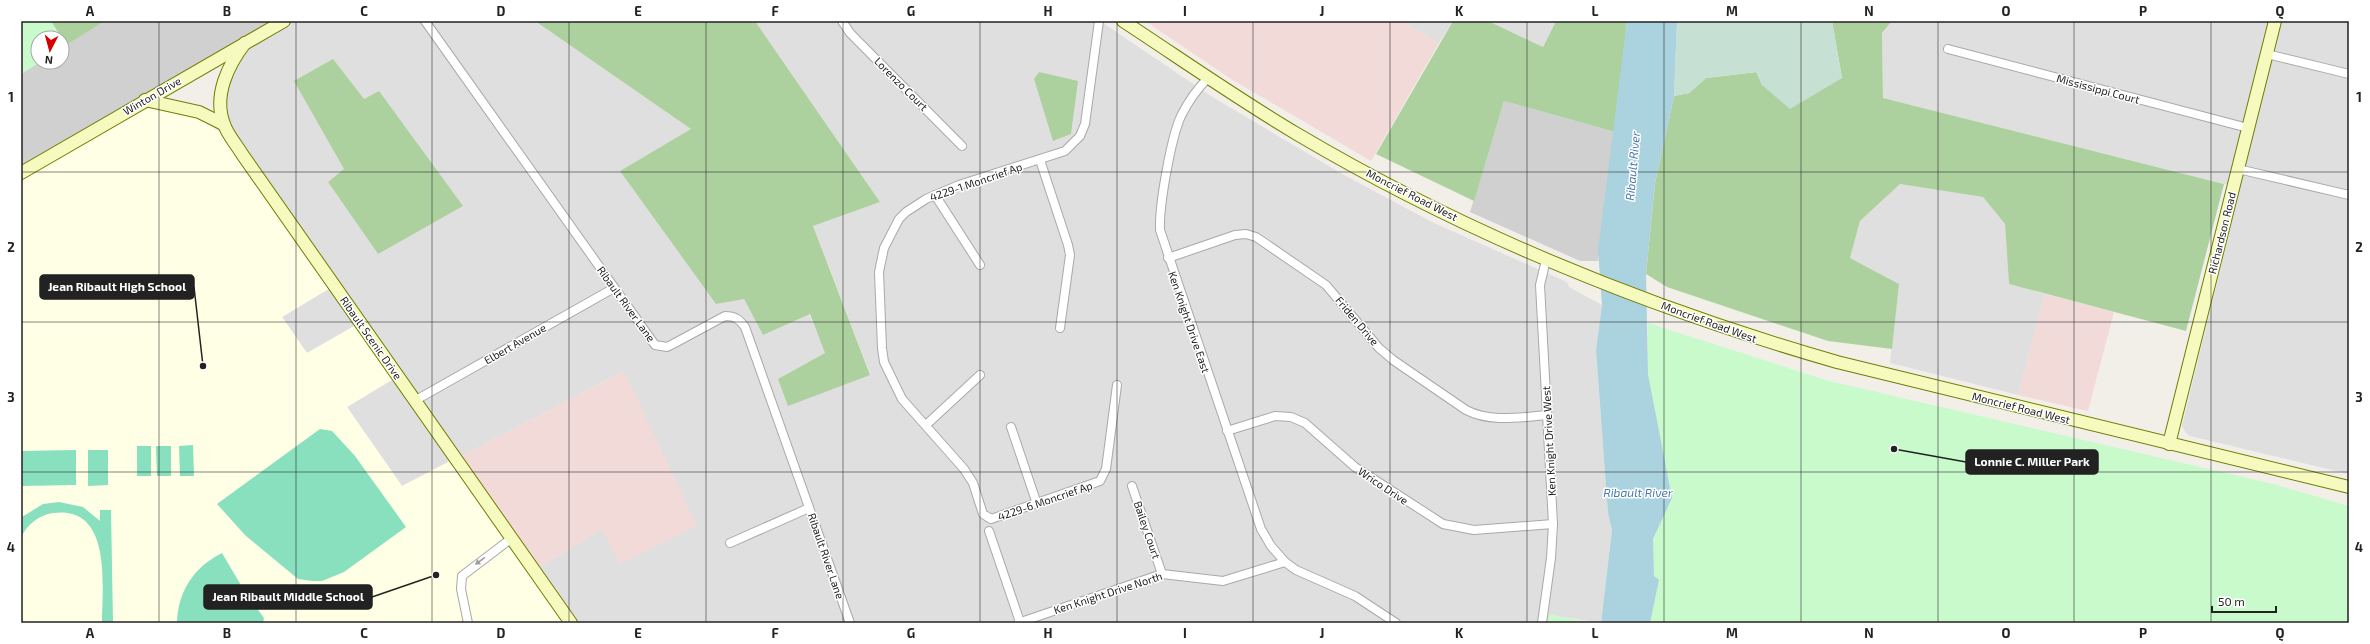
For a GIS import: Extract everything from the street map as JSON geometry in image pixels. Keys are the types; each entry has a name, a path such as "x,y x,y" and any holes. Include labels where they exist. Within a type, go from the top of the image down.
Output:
{"street":[{"name":"Winton Drive","path":"21,173 284,21"},
{"name":"Ribault River Lane","path":"425,21 650,340 661,347 673,344 725,316 733,316 740,320 745,327 850,623"},
{"name":"Lorenzo Court","path":"842,21 850,33 962,146"},
{"name":"4229-1 Moncrief Ap","path":"988,518 983,514 973,483 964,469 897,392 884,362 882,348 879,272 884,248 899,219 911,208 935,195 1065,151 1080,136 1085,124 1099,21"},
{"name":"Moncrief Road West","path":"1124,21 1208,78 1298,135 1472,226 1546,260 1587,276 1758,339 1837,362 2349,487"},
{"name":"Richardson Road","path":"2169,444 2275,21"},
{"name":"Ribault Scenic Drive","path":"245,43 230,62 224,81 221,101 223,124 250,166 416,400 571,623"},
{"name":"Mississippi Court","path":"1948,49 2248,128"},
{"path":"2267,54 2349,74"},
{"name":"Ken Knight Drive East","path":"1208,78 1196,91 1182,115 1174,138 1159,217 1160,230 1168,258 1261,529 1271,546 1285,562"},
{"path":"145,100 199,112 223,124"},
{"path":"1040,160 1070,255 1060,328"},
{"path":"2238,168 2349,195"},
{"path":"935,195 980,265"},
{"name":"Friden Drive","path":"1168,258 1235,235 1246,234 1256,237 1326,285 1379,348 1393,360 1466,410 1474,414 1494,418 1548,415"},
{"name":"Ken Knight Drive West","path":"1542,623 1552,558 1553,524 1540,285 1546,260"},
{"name":"Elbert Avenue","path":"416,400 614,288"},
{"path":"926,425 980,375"},
{"name":"4229-6 Moncrief Ap","path":"988,518 994,519 1095,484 1104,477 1117,385"},
{"name":"Wrico Drive","path":"1227,431 1274,416 1290,417 1305,423 1343,459 1443,524 1474,530 1553,524"},
{"path":"1011,427 1037,504"},
{"name":"Bailey Court","path":"1132,486 1162,574"},
{"path":"730,543 809,508"},
{"path":"989,531 1019,622"},
{"path":"468,623 460,589 462,576 512,538"},
{"path":"1285,562 1296,570 1355,596 1396,623"},
{"name":"Ken Knight Drive North","path":"1019,622 1162,574 1223,581 1285,562"}],"shaded area":[{"path":"105,21 274,21 21,168 21,74 30,68 30,70 70,70 70,42"},
{"path":"292,21 535,21 692,129 620,171 744,299 763,335 809,314 826,353 778,379 870,374 813,226 880,202 755,21 1100,21 1214,98 1344,175 1434,223 1567,282 1569,287 1602,305 1596,350 1608,513 1612,530 1601,623 1550,615 1547,623 579,623 538,568 602,529 624,371 460,457 234,132 227,113 226,99 228,85 242,56 254,43","holes":["379,92 378,254 328,182 344,169 364,99"]},
{"path":"1145,21 1401,21 1439,43 1371,161 1231,79"},
{"path":"1401,21 1453,21 1439,43"},
{"path":"1488,21 1556,21 1543,47"},
{"path":"1677,21 1832,21 1842,78 1790,109 1762,85 1756,72 1706,78 1689,93 1674,96"},
{"path":"1892,21 2270,21 2229,185 1883,98 1882,33"},
{"path":"2281,21 2349,21 2349,474 2190,436 2186,433 2182,426"},
{"path":"1504,101 1615,132 1598,261 1580,261 1470,212"},
{"path":"161,108 195,115 220,133 330,288 282,317 307,353 356,325 395,378 347,407 402,486 452,460 565,623 21,623 21,178 141,109"},
{"path":"1900,184 1983,197 2005,224 2009,284 2045,294 2018,395 1890,363 1899,284 1850,258 1860,221"},
{"path":"330,288 356,325 307,353 282,317"},
{"path":"2045,294 2114,312 2088,411 2018,395"},
{"path":"624,371 697,526 620,564 602,529 538,568 460,457"},
{"path":"395,378 452,460 402,486 347,407"}],"green space":[{"path":"21,21 51,21 56,30 30,30 30,68 21,74"},
{"path":"51,21 105,21 70,43 70,30 57,30"},
{"path":"535,21 755,21 880,202 813,226 870,375 788,406 778,379 825,353 810,314 763,335 744,299 716,304 620,171 691,129"},
{"path":"1453,21 1488,21 1543,47 1556,21 1627,21 1615,132 1504,101 1474,201 1376,154"},
{"path":"1832,21 1892,21 1882,33 1883,98 2224,184 2186,331 2009,284 2005,224 1983,197 1900,184 1860,221 1850,258 1899,284 1892,349 1828,341 1667,287 1646,274 1655,183 1674,96 1689,93 1706,78 1757,72 1762,85 1842,78"},
{"path":"333,59 364,99 379,91 463,206 378,254 328,182 344,169 294,81"},
{"path":"1039,72 1078,81 1071,134 1053,141 1034,79"},
{"path":"1648,323 1829,381 2273,484 2349,506 2349,623 1650,623 1659,580 1654,576 1653,539 1672,498 1648,374"},
{"path":"320,429 332,431 355,456 406,527 344,572 322,581 312,581 298,579 245,535 217,504"},
{"path":"193,445 194,476 180,476 179,446"},
{"path":"137,446 151,446 151,476 137,476"},
{"path":"156,446 171,446 171,476 157,476"},
{"path":"76,450 76,485 21,486 21,451"},
{"path":"88,450 108,450 108,485 88,486"},
{"path":"59,502 83,507 100,521 100,510 111,510 113,623 102,623 103,590 100,552 95,535 86,522 72,514 48,514 34,521 26,529 21,538 22,517 43,504"},
{"path":"222,553 245,592 264,618 263,623 177,623 178,611 184,590 189,581 203,565"},
{"path":"1549,615 1596,623 1547,623"}],"water":[{"name":"Ribault River","path":"1627,21 1677,21 1674,96 1655,183 1646,274 1648,374 1672,498 1653,539 1654,576 1659,580 1650,623 1601,623 1612,530 1608,513 1596,350 1602,305 1598,250"}],"place":[{"name":"Jean Ribault High School","path":"203,366"},
{"name":"Lonnie C. Miller Park","path":"1894,449"},
{"name":"Jean Ribault Middle School","path":"436,575"}]}
